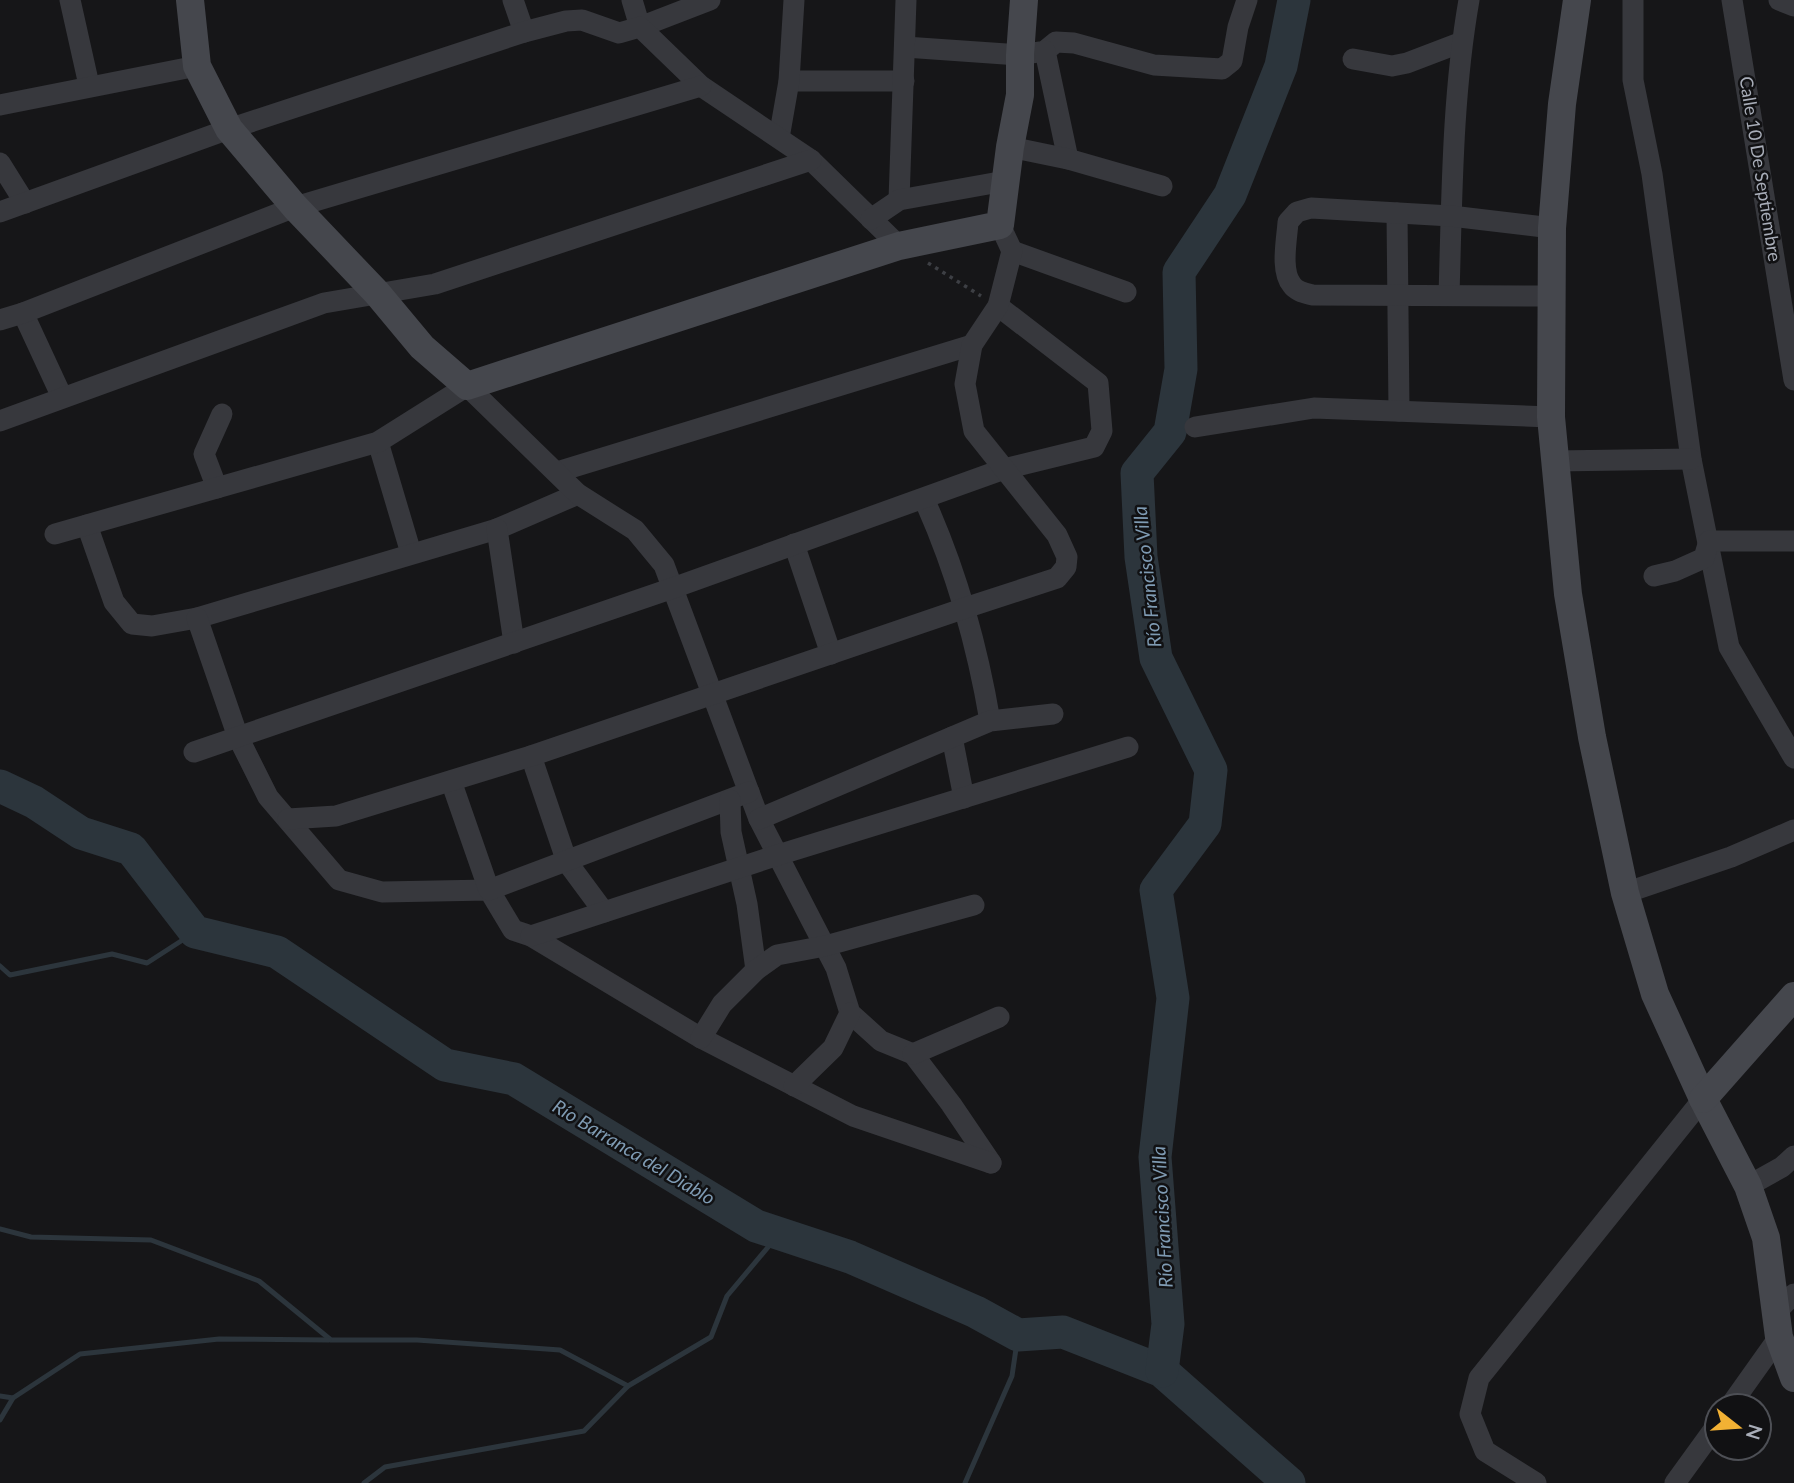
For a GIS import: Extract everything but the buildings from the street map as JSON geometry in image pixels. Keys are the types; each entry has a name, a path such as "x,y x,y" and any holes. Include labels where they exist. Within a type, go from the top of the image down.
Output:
{"main road":[{"path":"190,0 197,66 229,129 295,207 377,293 422,347 467,386 899,246 1000,225 1010,147 1020,95 1032,53 1024,0"},
{"path":"1577,0 1562,104 1552,228 1551,417 1568,594 1592,737 1625,893 1655,994 1703,1098 1748,1186 1766,1237 1794,1378"},
{"path":"1703,1098 1794,996"}],"street":[{"path":"70,0 89,85"},
{"path":"513,0 524,33"},
{"path":"632,0 640,27 701,86 811,160 899,246"},
{"path":"0,212 229,129 524,33 566,21 582,20 619,33 710,0"},
{"path":"779,138 789,81 794,0"},
{"path":"899,201 906,0"},
{"path":"905,47 1032,53 1056,42 1074,43 1154,65 1222,69 1232,61 1238,27 1247,0"},
{"path":"1450,295 1451,216 1462,42 1469,0"},
{"path":"1633,0 1633,80 1652,174 1691,459 1729,648 1794,758"},
{"name":"Calle 10 De Septiembre","path":"1732,0 1794,380"},
{"path":"1779,0 1794,6"},
{"path":"1353,59 1392,66 1406,64 1462,42"},
{"path":"1032,53 1068,159"},
{"path":"0,105 89,85 197,66"},
{"path":"789,81 904,81"},
{"path":"0,320 295,207 701,86"},
{"path":"1010,147 1068,159 1163,186"},
{"path":"0,421 324,303 435,284 811,160"},
{"path":"0,163 26,203"},
{"path":"871,219 899,201 1005,181"},
{"path":"1552,228 1451,216 1311,208 1297,212 1288,222 1286,271 1290,284 1312,295 1552,296"},
{"path":"1397,213 1399,411"},
{"path":"288,819 336,816 531,756 1057,578 1066,566 1067,557 1056,536 974,430 965,384 972,345 998,306 1012,251 1000,225"},
{"path":"1012,251 1126,292"},
{"path":"194,752 673,588 1004,468 1094,447 1102,431 1098,383 998,306"},
{"path":"23,313 62,397"},
{"path":"557,472 972,345"},
{"path":"55,534 378,442 467,386 578,495 635,530 664,565 713,694 739,796 731,832 747,904 757,970"},
{"path":"1195,428 1314,408 1551,417"},
{"path":"217,488 204,454 222,414"},
{"path":"378,442 411,553"},
{"path":"1555,461 1691,459"},
{"path":"87,524 114,602 132,624 152,626 197,618 496,529 578,495"},
{"path":"924,499 946,549 965,608 981,668 990,721"},
{"path":"496,529 513,643"},
{"path":"1709,541 1794,541"},
{"path":"1654,576 1675,571 1704,558 1709,541"},
{"path":"794,544 831,654"},
{"path":"197,618 238,737 268,797 339,880 382,892 489,890 739,796"},
{"path":"760,819 990,721 1053,714"},
{"path":"952,737 964,798"},
{"path":"531,936 778,855 1128,747"},
{"path":"531,756 567,862 604,912"},
{"path":"451,780 489,890 513,930 531,936 701,1038 853,1116 991,1163 913,1054 881,1041 850,1013 836,968 825,946 760,819 739,796"},
{"path":"1625,893 1731,857 1794,831"},
{"path":"701,1038 722,1004 757,970 777,955 825,946 974,905"},
{"path":"793,1086 833,1048 850,1013"},
{"path":"913,1054 999,1017"},
{"path":"1536,1483 1485,1451 1470,1414 1479,1378 1703,1098"},
{"path":"1748,1186 1782,1167 1794,1156"},
{"path":"1738,1392 1783,1314"},
{"path":"1675,1483 1703,1444"}],"path":[{"path":"899,246 998,306"}],"waterway":[{"name":"Río Francisco Villa","path":"1162,1371 1168,1324 1155,1157 1173,998 1156,890 1205,824 1211,770 1156,658 1141,557 1137,473 1170,432 1181,369 1179,272 1230,195 1281,66 1294,0"},
{"name":"Río Barranca del Diablo","path":"0,786 34,802 81,833 131,849 195,932 277,952 445,1065 514,1079 756,1226 850,1257 976,1312 1018,1335 1063,1332 1162,1371 1289,1483"},
{"path":"0,966 10,975 112,954 147,963 195,932"},
{"path":"0,1229 31,1237 151,1240 259,1281 331,1340 417,1340 560,1350 628,1386 711,1337 727,1296 779,1234"},
{"path":"965,1483 1012,1376 1018,1335"},
{"path":"0,1396 13,1398 80,1354 219,1339 329,1340"},
{"path":"364,1483 385,1467 584,1431 628,1386"},
{"path":"0,1420 13,1398"}]}
